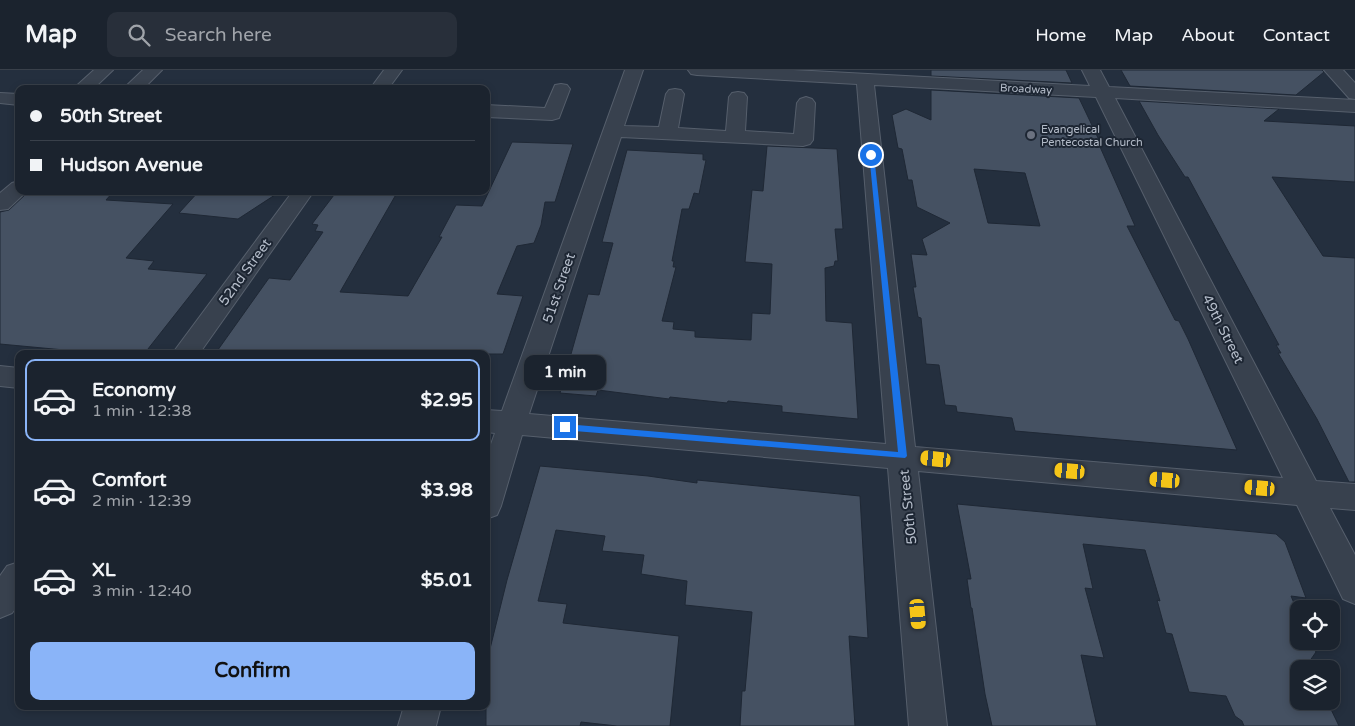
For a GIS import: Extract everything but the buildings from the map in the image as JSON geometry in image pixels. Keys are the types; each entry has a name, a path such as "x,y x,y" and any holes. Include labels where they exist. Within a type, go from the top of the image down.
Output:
{"street":[{"path":"87,85 104,70"},
{"path":"136,85 153,70"},
{"path":"382,85 393,70"},
{"name":"51st Street","path":"490,480 499,422 613,131 634,70"},
{"name":"Broadway","path":"697,70 865,79 1096,81 1355,106"},
{"path":"1333,70 1355,94"},
{"name":"50th Street","path":"865,79 928,726"},
{"name":"49th Street","path":"1096,81 1355,588"},
{"path":"490,111 552,114 561,89"},
{"path":"667,134 675,94"},
{"path":"735,135 738,97"},
{"path":"0,98 15,100"},
{"path":"613,131 718,137 735,135 803,140 806,102"},
{"path":"0,204 15,191"},
{"name":"52nd Street","path":"188,350 301,195"},
{"path":"0,376 15,378"},
{"path":"499,422 1355,497"},
{"path":"0,602 15,582"},
{"path":"416,726 422,710"}],"place":[{"name":"Evangelical Pentecostal Church","path":"1031,135"}],"route":[{"path":"565,427 902,456 871,155"}]}
